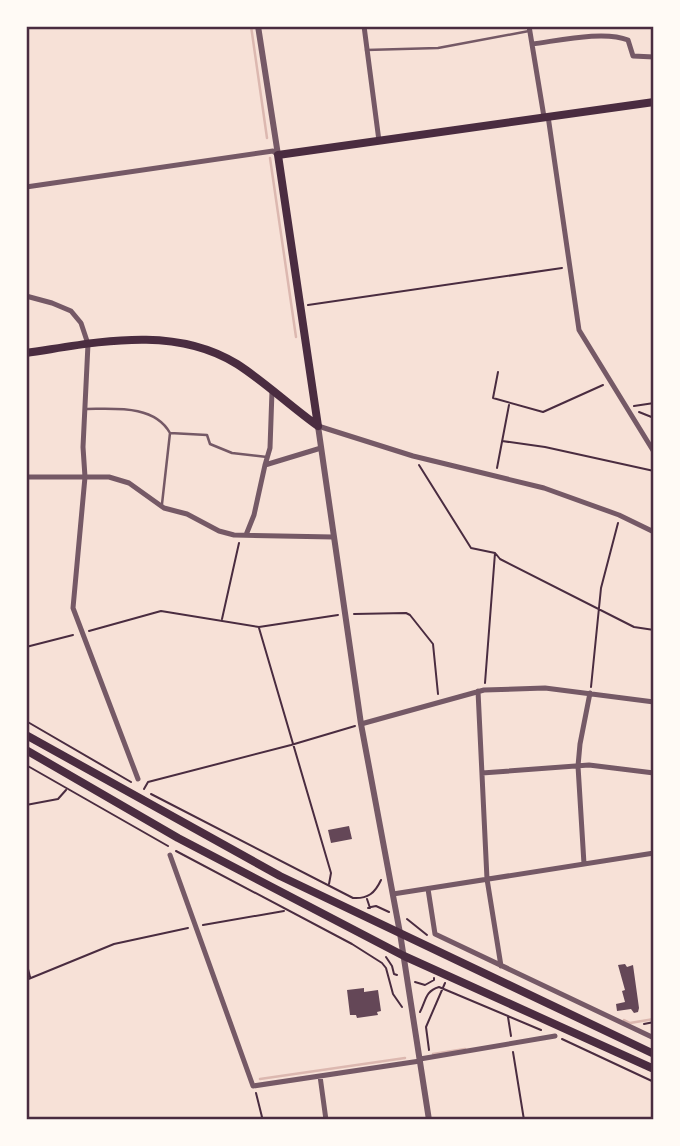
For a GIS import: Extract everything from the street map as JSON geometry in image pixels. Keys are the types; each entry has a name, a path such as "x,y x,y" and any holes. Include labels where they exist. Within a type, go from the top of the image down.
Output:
{"main road":[{"path":"318,426 278,155 654,102"},
{"path":"26,353 88,344 160,340 192,344 208,349 240,366 318,426"},
{"path":"26,735 269,870 654,1054"},
{"path":"26,750 178,838 404,956 654,1069"}],"street":[{"path":"258,26 278,155"},
{"path":"364,26 379,141"},
{"path":"529,28 546,117 579,330 654,452"},
{"path":"532,44 568,39 624,38 628,40 633,56 654,57"},
{"path":"26,187 273,151 278,155"},
{"path":"26,296 71,311 80,323 88,344 83,447 85,477 73,608 135,781"},
{"path":"244,535 254,515 270,448 272,391"},
{"path":"429,1120 414,1014 361,724 318,426 413,456 544,488 619,515 654,532"},
{"path":"265,465 321,448"},
{"path":"26,477 109,477 129,483 162,506 187,514 219,531 244,535 333,537"},
{"path":"361,724 481,690 545,688 654,702"},
{"path":"481,690 487,879 501,966"},
{"path":"584,864 578,766 590,693"},
{"path":"482,773 589,765 654,773"},
{"path":"393,894 654,853"},
{"path":"170,855 253,1086 555,1036"},
{"path":"428,889 435,934 654,1038"},
{"path":"320,1076 326,1120"}],"lane":[{"path":"366,50 438,48 529,28"},
{"path":"85,409 122,409 145,413 159,419 170,433 162,506"},
{"path":"170,433 207,435 210,444 232,453 267,457"}],"path":[{"path":"300,306 569,267"},
{"path":"499,372 493,398 543,412 611,382"},
{"path":"626,407 654,403"},
{"path":"495,476 510,404"},
{"path":"634,406 636,410 654,418"},
{"path":"502,441 545,447 654,471"},
{"path":"413,456 471,548 495,553 500,559 634,627 654,630"},
{"path":"590,693 601,588 619,515"},
{"path":"222,622 244,535"},
{"path":"481,690 495,553"},
{"path":"26,647 161,611 259,627 344,614 406,612 433,644 439,702"},
{"path":"259,627 331,873 329,886"},
{"path":"26,721 135,781"},
{"path":"361,724 293,745 148,782 144,790 353,898 365,897 376,890 387,864"},
{"path":"26,765 382,963 400,1006 414,1014 420,1012 431,989 439,987 508,1015 654,1082"},
{"path":"26,805 58,799 67,789"},
{"path":"26,980 114,944 195,926 286,911"},
{"path":"26,961 31,978"},
{"path":"430,1057 426,1027 442,990"},
{"path":"508,1015 511,1037"},
{"path":"512,1044 524,1120"},
{"path":"253,1086 262,1117 258,1120"}],"building":[{"path":"349,826 352,839 331,843 328,830"},
{"path":"625,964 627,967 633,965 639,1008 638,1012 634,1013 631,1009 617,1011 616,1004 625,1002 622,991 625,990 618,965"},
{"path":"364,988 364,992 378,990 381,1011 377,1012 378,1015 357,1018 356,1015 350,1015 347,990"}],"waterway":[{"path":"251,26 267,138"},
{"path":"270,158 296,337"},
{"path":"624,1020 630,1023 654,1019"},
{"path":"433,1054 465,1049"},
{"path":"260,1079 405,1058"}]}
